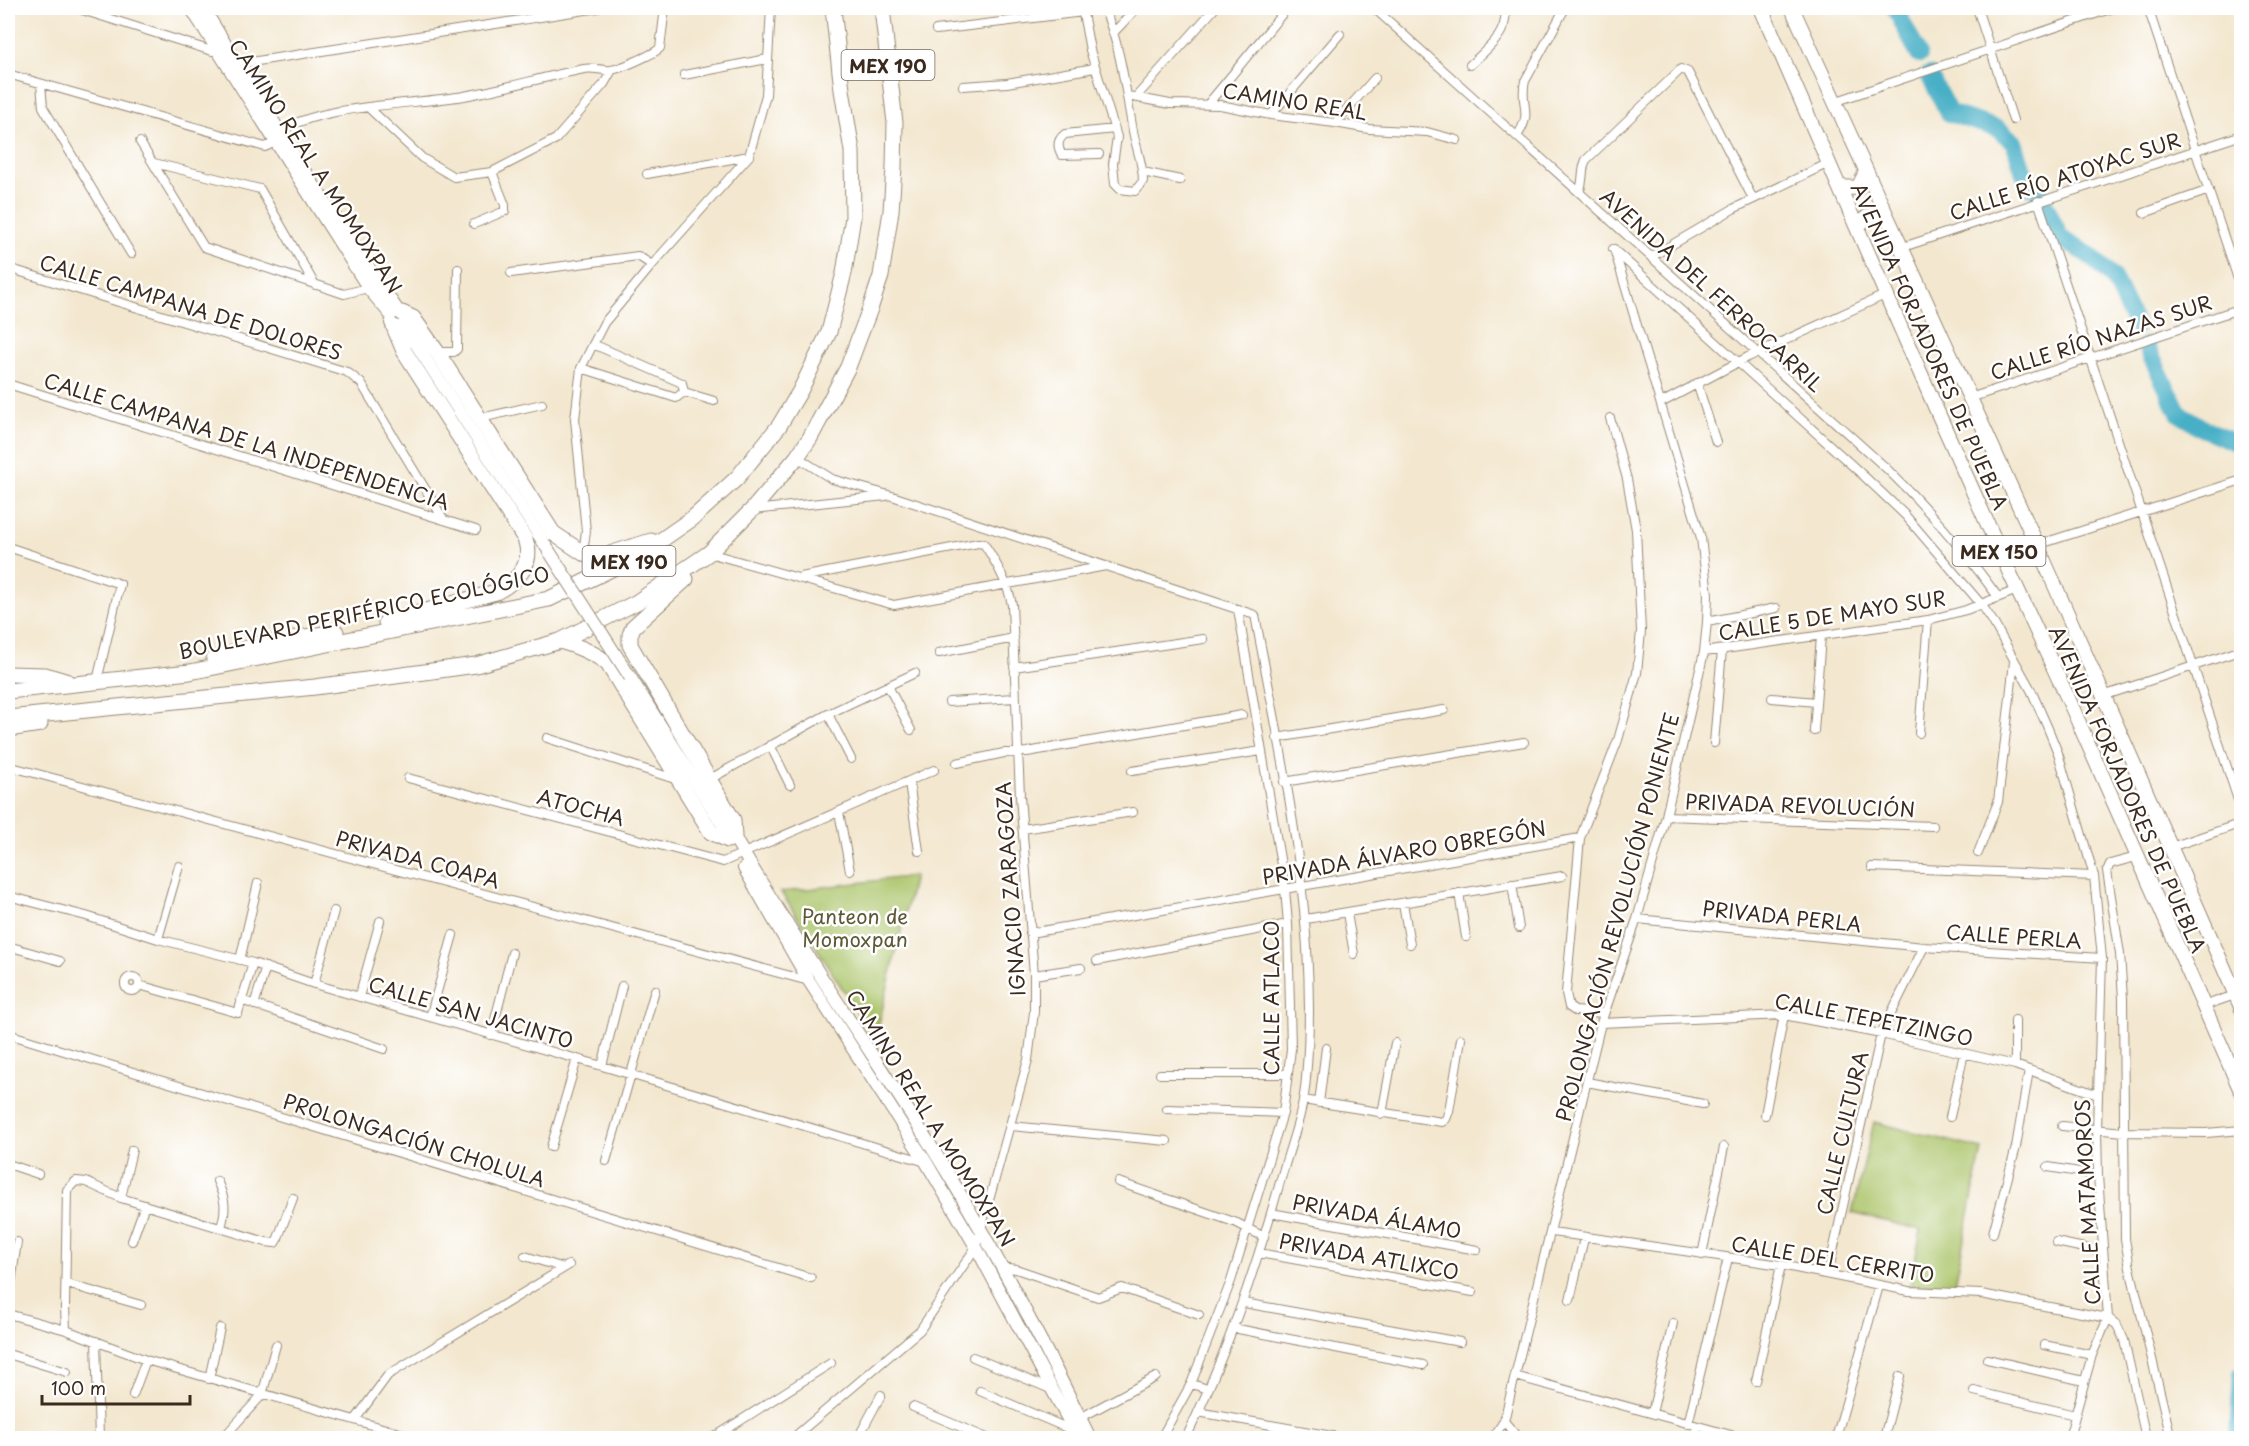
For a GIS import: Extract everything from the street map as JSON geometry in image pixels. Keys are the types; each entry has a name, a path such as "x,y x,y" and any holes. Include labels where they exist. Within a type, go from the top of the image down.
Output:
{"highway":[{"name":"BOULEVARD PERIFÉRICO ECOLÓGICO","path":"8,691 190,672 549,598 640,555 693,518 737,478 779,426 800,391 829,332 844,273 853,217 852,151 832,8"},
{"name":"MEX 190","path":"8,718 315,687 476,665 560,641 637,602 709,553 752,510 797,457 817,427 848,367 871,306 880,276 891,211 895,123 882,8"},
{"path":"190,672 215,658 257,645 370,626 489,595 511,583 525,568 529,551 525,539 404,351 396,316 413,318 442,352 553,532 583,553 600,556 622,551 653,540 693,518"},
{"path":"560,641 599,656 608,664 711,832 729,835 733,820 631,649 629,640 636,623 686,579 709,553"},
{"name":"BOULEVARD PERIFÉRICO ECOLÓGICO","path":"8,674 45,675 74,684"},
{"path":"8,729 105,715 136,704"}],"main road":[{"name":"AVENIDA FORJADORES DE PUEBLA","path":"1761,8 2241,1094"},
{"name":"AVENIDA FORJADORES DE PUEBLA","path":"1792,8 2239,994 2241,1009"},
{"path":"1840,187 1858,188 1866,172"},
{"path":"1858,228 1864,217 1869,215 1886,217"}],"street":[{"name":"CAMINO REAL A MOMOXPAN","path":"190,8 278,137 373,286 396,316 406,318 405,324 416,344 630,676 729,835 926,1162 1058,1393 1080,1418 1090,1438"},
{"name":"CAMINO REAL A MOMOXPAN","path":"203,8 238,64 278,137"},
{"path":"238,64 598,8"},
{"path":"8,74 265,147 286,127 326,114 514,87 553,75 589,68 612,70 660,48 665,8"},
{"path":"583,553 586,531 575,419 581,368 604,323 749,156 766,95 771,8"},
{"path":"936,30 1082,10 1095,68 1115,129 1118,146 1113,164 1115,184 1120,189 1135,191 1143,181 1143,172 1133,132 1132,96 1114,32 1104,8"},
{"path":"1114,32 1137,8"},
{"path":"1132,96 1215,8"},
{"path":"1208,104 1287,8"},
{"name":"AVENIDA DEL FERROCARRIL","path":"1374,8 1913,494 1974,564 1998,597"},
{"path":"1470,65 1498,39 1505,22 1505,8"},
{"path":"1517,136 1526,120 1523,90 1526,81 1566,8"},
{"path":"1977,8 2013,120"},
{"path":"1834,102 2113,8"},
{"path":"2148,8 2241,291"},
{"path":"79,9 212,51 217,50"},
{"path":"1270,115 1341,34"},
{"path":"684,75 767,59"},
{"path":"963,86 1007,83 1095,68"},
{"path":"1579,192 1586,160 1677,70 1684,69 1688,72 1753,198"},
{"path":"369,108 422,159 454,177 492,172 556,139 604,84 612,70"},
{"path":"1335,123 1375,78"},
{"path":"42,84 43,107 131,254"},
{"name":"CAMINO REAL","path":"1132,96 1170,104 1208,104 1378,130 1427,132 1457,140"},
{"path":"1099,154 1062,155 1058,149 1060,137 1065,134 1115,129"},
{"name":"CALLE RÍO ATOYAC SUR","path":"1900,248 2241,135"},
{"path":"140,142 204,247 344,294 373,286"},
{"path":"647,174 749,156"},
{"path":"1651,257 1753,198 1829,162"},
{"path":"154,164 260,189 315,285"},
{"path":"474,224 505,211 492,172"},
{"path":"1143,172 1180,180"},
{"path":"2144,213 2209,190"},
{"path":"2038,201 2241,812"},
{"name":"AVENIDA DEL FERROCARRIL","path":"1614,249 1905,515 1981,604 2031,690 2058,753 2094,876"},
{"name":"PROLONGACIÓN REVOLUCIÓN PONIENTE","path":"1493,1438 1504,1421 1552,1232 1601,1023 1637,919 1666,816 1704,652 1708,594 1701,538 1614,249"},
{"path":"511,273 638,256 652,265"},
{"name":"CALLE CAMPANA DE DOLORES","path":"8,268 347,372 361,383 444,520"},
{"path":"442,352 454,352 457,349 458,269"},
{"path":"1661,403 1758,352 1887,294"},
{"name":"CALLE RÍO NAZAS SUR","path":"1970,398 2241,308"},
{"path":"593,344 682,383 684,392"},
{"path":"581,368 676,398 684,392"},
{"path":"1697,383 1716,442"},
{"name":"CALLE CAMPANA DE LA INDEPENDENCIA","path":"8,384 476,531"},
{"path":"684,392 714,402"},
{"path":"481,418 542,404"},
{"path":"1604,1013 1575,1011 1566,1001 1581,838 1618,740 1637,673 1641,631 1636,530 1627,479 1610,418"},
{"path":"797,457 832,479 892,496 1238,609"},
{"path":"2037,545 2241,480"},
{"path":"752,510 892,496"},
{"name":"IGNACIO ZARAGOZA","path":"793,1438 921,1330 976,1247 1028,1060 1034,1012 1034,975 1017,753 1012,605 1006,585 984,544 978,543 801,577"},
{"path":"8,547 120,584 97,681"},
{"path":"709,553 894,605 1106,566"},
{"path":"1998,597 2017,590"},
{"name":"CALLE 5 DE MAYO SUR","path":"1704,652 1928,620 1998,597"},
{"path":"1707,622 1776,608"},
{"name":"CALLE ATLACO","path":"1161,1438 1191,1384 1232,1281 1282,1113 1291,1050 1285,889 1238,609 1255,615 1302,886 1306,919 1308,1052 1303,1100 1244,1303 1186,1438"},
{"path":"1919,733 1928,620"},
{"path":"1814,731 1821,636"},
{"path":"939,653 1014,638"},
{"path":"1014,667 1203,639"},
{"path":"1714,743 1722,650"},
{"path":"2103,696 2241,650"},
{"path":"1978,853 1998,802 2014,661"},
{"path":"710,779 828,714 915,673"},
{"path":"888,686 911,730"},
{"path":"949,702 1015,698"},
{"path":"1772,698 1816,702"},
{"path":"1277,738 1444,710"},
{"path":"828,714 851,759"},
{"path":"957,763 1004,753 1017,753 1242,715"},
{"path":"1258,728 1275,725"},
{"path":"548,738 680,780"},
{"path":"1284,782 1524,742"},
{"path":"770,745 790,784"},
{"path":"1132,771 1262,750"},
{"name":"PRIVADA COAPA","path":"8,766 815,980"},
{"path":"741,856 934,770"},
{"name":"ATOCHA","path":"408,778 723,862 741,856"},
{"path":"909,782 919,850"},
{"path":"839,812 850,871"},
{"path":"1023,829 1133,812"},
{"name":"PRIVADA REVOLUCIÓN","path":"1666,816 1933,826"},
{"path":"2171,847 2241,823"},
{"name":"PRIVADA ÁLVARO OBREGÓN","path":"1030,933 1581,838"},
{"path":"2136,857 2110,864 2107,867 2120,954 2123,998 2126,1239 2130,1268 2171,1438"},
{"path":"158,939 179,866"},
{"path":"1872,867 2094,876"},
{"path":"1306,919 1562,876"},
{"name":"CALLE MATAMOROS","path":"2069,1438 2092,1355 2109,1318 2098,1175 2097,1130 2102,958 2094,876"},
{"path":"240,960 258,883"},
{"path":"1512,884 1520,928"},
{"path":"1459,893 1466,937"},
{"name":"CALLE SAN JACINTO","path":"8,896 86,916 158,939 253,963 314,984 926,1162"},
{"path":"1403,903 1410,944"},
{"path":"314,984 334,911"},
{"path":"1347,913 1353,954"},
{"name":"PRIVADA PERLA","path":"1637,919 1924,947"},
{"path":"359,997 380,921"},
{"path":"1097,961 1288,924"},
{"path":"430,1017 453,935"},
{"path":"8,946 60,961"},
{"name":"CALLE PERLA","path":"1924,947 2102,958"},
{"name":"CALLE CULTURA","path":"1828,1274 1881,1034 1924,947"},
{"path":"491,1035 513,953"},
{"path":"139,985 238,1013 253,963"},
{"path":"254,1005 266,967"},
{"path":"1034,975 1081,969"},
{"name":"CAMINO REAL A MOMOXPAN","path":"815,980 925,1136 981,1232 1001,1267 1076,1435"},
{"path":"602,1066 622,986"},
{"path":"606,1161 655,990"},
{"path":"2203,1005 2239,994"},
{"path":"241,1000 384,1049"},
{"path":"1766,1115 1784,1015"},
{"name":"CALLE TEPETZINGO","path":"1601,1023 1784,1015 1881,1034 2014,1065 2098,1095"},
{"path":"2014,1065 2016,1020"},
{"name":"PROLONGACIÓN CHOLULA","path":"8,1034 811,1278"},
{"path":"1303,1100 1437,1123 1446,1119 1461,1039"},
{"path":"1382,1114 1395,1043"},
{"path":"1319,1103 1326,1048"},
{"path":"1291,1050 1308,1052"},
{"path":"1950,1117 1964,1053"},
{"path":"552,1147 578,1059"},
{"path":"1993,1233 2016,1147 2029,1070"},
{"path":"1160,1074 1288,1074"},
{"path":"1587,1082 1703,1104"},
{"path":"1167,1109 1282,1113"},
{"path":"1011,1126 1167,1141"},
{"path":"2062,1126 2124,1132 2206,1133 2241,1130"},
{"path":"1702,1255 1724,1148"},
{"path":"121,1198 132,1149"},
{"path":"8,1164 38,1174"},
{"path":"2048,1167 2098,1175"},
{"path":"217,1181 225,1199 225,1214 221,1227"},
{"path":"66,1330 67,1190 76,1182 86,1182 121,1198 275,1243 293,1198"},
{"path":"1118,1182 1248,1228 1264,1237"},
{"path":"132,1241 144,1205"},
{"name":"PRIVADA ÁLAMO","path":"1271,1213 1477,1250"},
{"name":"CALLE DEL CERRITO","path":"1552,1232 1781,1265 1879,1286 1926,1293 1981,1294 2109,1318"},
{"path":"1570,1300 1584,1238"},
{"path":"8,1298 17,1242"},
{"path":"2056,1242 2103,1252"},
{"name":"PRIVADA ATLIXCO","path":"1259,1253 1473,1292"},
{"path":"356,1420 388,1375 567,1267 525,1256"},
{"path":"1694,1438 1692,1425 1728,1258"},
{"path":"1756,1381 1781,1265"},
{"path":"1001,1267 1016,1269 1098,1297 1122,1288 1199,1315"},
{"path":"66,1284 141,1305"},
{"path":"1836,1438 1879,1286"},
{"path":"1244,1303 1460,1342"},
{"path":"8,1314 66,1330 146,1360 417,1438"},
{"path":"2109,1318 2117,1324 2124,1340 2146,1438"},
{"path":"1652,1413 1673,1323"},
{"path":"209,1379 220,1328"},
{"path":"1233,1328 1424,1365"},
{"path":"96,1341 99,1438"},
{"path":"223,1438 262,1395 276,1345"},
{"path":"2044,1345 2092,1355"},
{"path":"8,1354 66,1372"},
{"path":"973,1357 1058,1393"},
{"path":"1987,1359 2084,1381"},
{"path":"133,1395 146,1360"},
{"path":"713,1438 831,1363"},
{"path":"1515,1376 1742,1438"},
{"path":"1884,1438 1900,1376"},
{"path":"1080,1418 1156,1377"},
{"path":"1191,1384 1208,1389"},
{"path":"980,1391 1076,1435"},
{"path":"1974,1391 2075,1415"},
{"path":"858,1438 881,1395"},
{"path":"913,1407 987,1438"},
{"path":"1198,1412 1343,1438"},
{"path":"1504,1421 1518,1438"},
{"path":"8,1433 24,1438"}],"green space":[{"name":"Panteon de Momoxpan","path":"914,876 875,1040 781,892"},
{"path":"1874,1122 1982,1149 1955,1284 1910,1286 1921,1230 1852,1213"}],"waterway":[{"path":"1895,8 1919,55"},
{"path":"1929,75 1949,113 1998,129 2014,142 2028,186 2040,190"},
{"path":"2046,206 2060,238 2089,255 2112,276 2136,326"},
{"path":"2146,346 2179,413 2204,429 2242,445"},
{"path":"2238,1438 2242,1374"}]}
